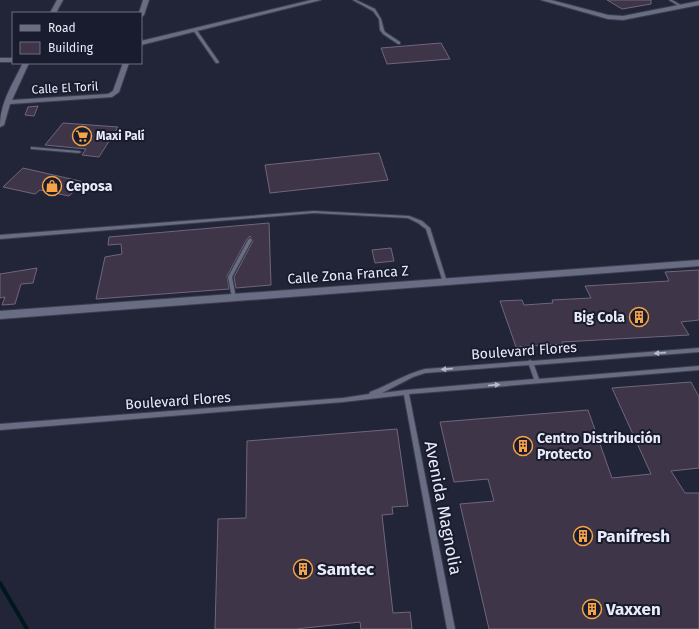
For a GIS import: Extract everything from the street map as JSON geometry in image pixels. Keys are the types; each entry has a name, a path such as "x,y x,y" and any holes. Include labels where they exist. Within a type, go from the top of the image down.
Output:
{"street":[{"path":"54,12 60,0"},
{"path":"142,12 146,0"},
{"path":"142,43 318,0"},
{"path":"544,0 608,17 623,18 699,3"},
{"path":"0,60 12,60"},
{"path":"0,125 6,102 25,64"},
{"name":"Calle El Toril","path":"6,102 110,96 116,92 126,64"},
{"name":"Calle Zona Franca Z","path":"0,315 699,263"}],"lane":[{"path":"354,0 374,10 380,19 384,33 399,43"},
{"path":"670,0 683,7"},
{"path":"195,30 217,62"},
{"path":"32,148 79,152"},
{"path":"0,237 314,212 409,217 428,228 446,282"},
{"path":"234,298 230,277 250,240"},
{"name":"Boulevard Flores","path":"357,398 386,389 403,378 418,372 530,362 699,350"},
{"path":"530,362 537,381"},
{"name":"Boulevard Flores","path":"0,427 699,368"},
{"name":"Avenida Magnolia","path":"406,392 451,629"}],"building":[{"path":"607,0 651,0 651,4 622,9"},
{"path":"441,43 450,59 387,64 381,48"},
{"path":"38,106 34,116 25,115 28,107"},
{"name":"Maxi Palí","path":"63,123 118,127 99,157 82,155 86,149 45,145"},
{"path":"379,153 388,180 270,193 265,165"},
{"name":"Ceposa","path":"23,168 84,182 69,196 40,190 35,194 3,187"},
{"path":"269,223 271,285 236,288 234,277 253,241 250,236 227,276 229,289 96,299 105,257 122,254 121,244 108,245 109,237"},
{"path":"391,248 394,261 375,263 372,250"},
{"path":"37,268 33,283 21,284 15,304 2,305 5,297 0,298 0,274"},
{"path":"699,270 699,320 681,322 689,335 562,342 563,344 516,347 500,301 522,300 524,305 553,303 552,300 591,298 585,286 669,281 665,272"},
{"path":"691,382 699,397 699,468 671,471 685,493 699,493 699,629 489,629 460,504 494,501 488,479 454,482 440,422 588,410 612,478 651,474 612,388"},
{"name":"Samtec","path":"397,429 408,506 392,507 393,514 382,515 393,613 410,612 412,629 361,629 360,622 296,629 215,629 218,519 246,518 247,441"}],"waterway":[{"path":"0,583 27,629"}],"place":[{"name":"Maxi Palí","path":"82,136"},
{"name":"Ceposa","path":"52,186"},
{"name":"Big Cola","path":"639,317"},
{"name":"Centro Distribución Protecto","path":"523,446"},
{"name":"Panifresh","path":"583,536"},
{"name":"Samtec","path":"303,569"},
{"name":"Vaxxen","path":"592,609"}]}
